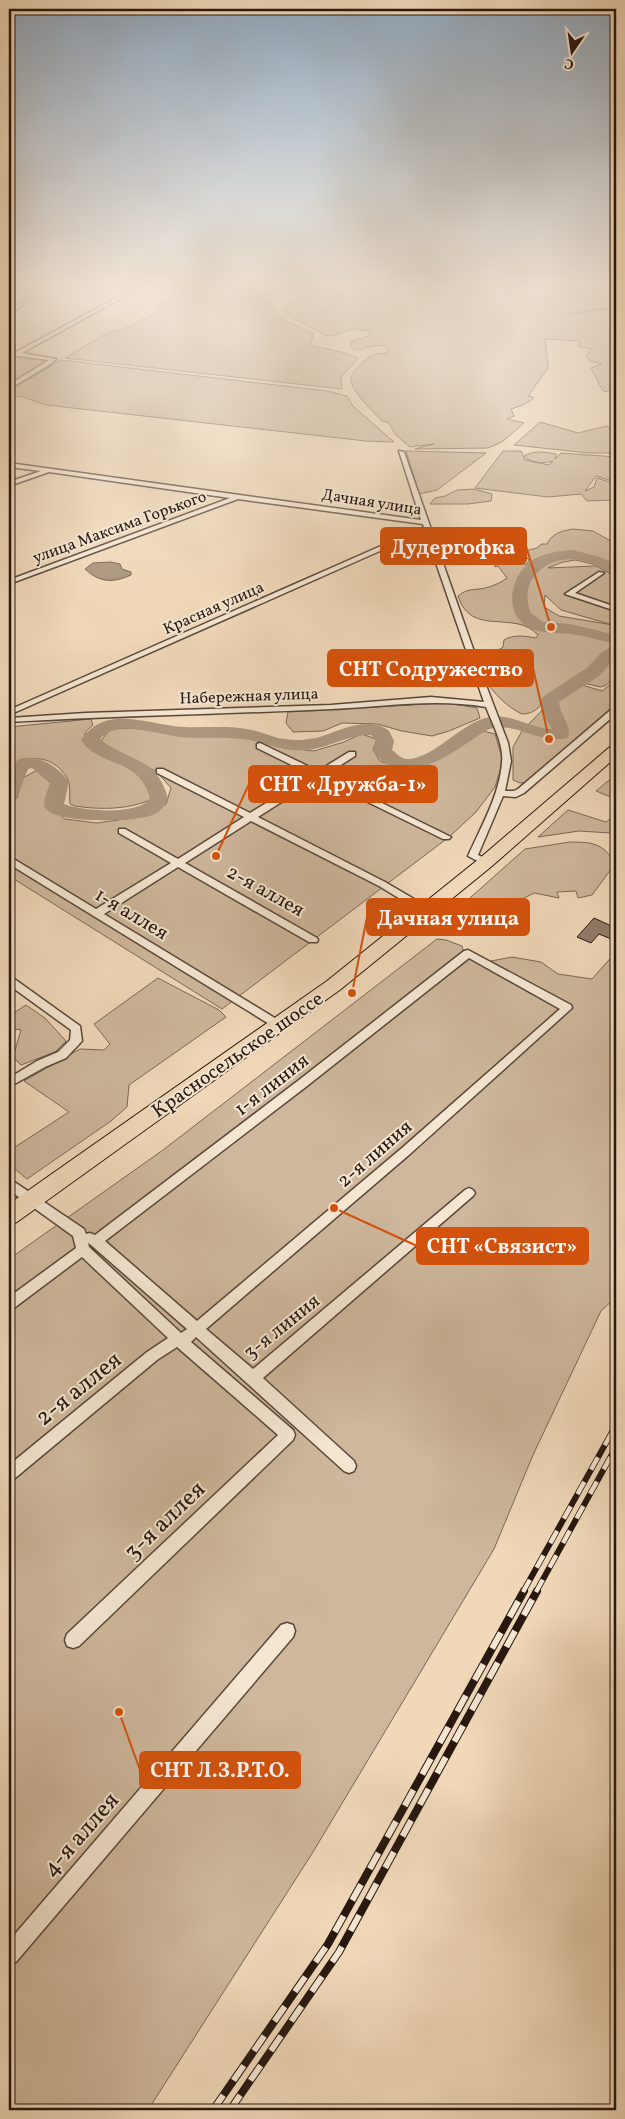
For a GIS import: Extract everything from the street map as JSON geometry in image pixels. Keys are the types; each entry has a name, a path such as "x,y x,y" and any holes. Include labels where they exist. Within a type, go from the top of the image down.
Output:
{"highway":[{"name":"Красносельское шоссе","path":"9,1216 334,985 428,911 616,749"},
{"name":"Красносельское шоссе","path":"573,786 616,760"}],"street":[{"path":"401,452 414,494 427,525"},
{"name":"Дачная улица","path":"9,465 239,496 427,525 504,742 507,762 500,793 473,856 486,862"},
{"path":"9,484 49,470"},
{"name":"улица Максима Горького","path":"9,582 239,496"},
{"name":"Красная улица","path":"9,713 427,525"},
{"path":"601,572 568,594 616,609"},
{"name":"Набережная улица","path":"9,720 72,715 214,712 437,700 471,701 491,709"},
{"path":"500,793 516,794 521,791 616,710"},
{"path":"260,746 446,837"},
{"path":"96,914 317,774 352,754"},
{"path":"160,770 382,884 428,911"},
{"name":"2-я аллея","path":"122,831 313,940"},
{"name":"1-я аллея","path":"9,860 278,1026"},
{"name":"1-я линия","path":"96,1241 468,953 567,1008"},
{"path":"9,980 76,1030 76,1041 62,1055 9,1083"},
{"name":"2-я линия","path":"178,1339 185,1338 198,1328 406,1151 567,1008"},
{"name":"3-я линия","path":"9,1184 79,1233 96,1241 254,1378 469,1193"},
{"path":"79,1233 83,1250 178,1339"},
{"path":"9,1304 83,1250"},
{"name":"2-я аллея","path":"9,1474 152,1356 178,1339"},
{"name":"3-я аллея","path":"73,1640 288,1435 178,1339"},
{"path":"254,1378 349,1466"},
{"name":"4-я аллея","path":"9,1955 287,1631"}],"shaded area":[{"path":"19,385 275,385 327,391 347,396 353,406 394,442 366,441 46,405 20,396 9,398 9,391"},
{"path":"305,385 342,385 342,389"},
{"path":"352,385 536,385 528,396 533,397 533,399 511,409 514,416 507,419 524,423 502,442 488,448 415,449 434,444 410,447 396,435 388,422 382,421"},
{"path":"600,385 616,385 616,393 603,391"},
{"path":"540,422 578,433 607,426 616,432 616,453 589,453 514,445"},
{"path":"406,451 486,453 437,490 419,494"},
{"path":"503,451 521,451 525,460 549,465 553,461 537,462 524,456 540,452 556,454 555,459 561,453 616,457 616,482 596,476 585,491 594,487 597,478 616,484 616,500 587,501 581,494 548,497 475,488"},
{"path":"474,489 492,494 491,501 468,504 430,504 435,498 445,496 457,490"},
{"path":"573,529 593,531 616,544 616,677 601,687 577,682 562,685 535,710 522,714 508,705 488,685 479,661 484,656 503,647 504,640 508,638 520,636 536,638 538,635 518,624 483,620 473,616 464,609 458,596 465,591 489,587 503,581 507,578 498,566 495,567 495,565 503,563 527,564 529,560 521,552 537,548 541,544 547,544 555,535","holes":["576,560 600,566 611,574 596,566 548,568 563,562","545,595 561,610 613,625 559,616 544,607"]},
{"path":"111,562 120,564 122,569 131,572 131,575 107,580 96,577 85,569 93,563"},
{"path":"616,680 616,706 534,782 520,783 513,780 513,747 522,731 552,700 582,685 602,691"},
{"path":"447,703 477,708 480,718 432,736 402,731 377,724 342,723 323,731 293,732 286,723 288,712"},
{"path":"91,719 93,725 86,732 86,746 137,770 152,785 156,797 127,807 95,808 75,806 70,804 69,783 61,770 53,763 34,759 25,761 17,767 9,788 9,727"},
{"path":"132,728 178,734 246,738 280,747 314,751 344,742 361,734 377,739 373,750 380,761 406,771 436,759 484,731 495,734 503,761 495,787 476,812 449,837 222,1009 9,876 9,806 17,798 23,778 37,770 53,786 49,807 65,819 97,823 147,816 166,804 171,788 157,772 100,742 110,729"},
{"path":"616,775 616,799 596,791 613,777"},
{"path":"568,810 606,822 616,815 616,830 611,833 579,831 538,837"},
{"path":"570,842 585,842 597,845 611,857 615,864 592,895 578,898 576,891 557,892 559,898 534,893 505,908 493,920 474,925 457,919 453,913 525,849"},
{"path":"437,939 462,946 464,954 469,950 503,969 491,961 512,957 541,962 558,974 592,979 616,952 616,1297 601,1311 533,1455 494,1549 313,1852 148,2110 9,2110 9,1259 163,1150"},
{"path":"158,978 219,1010 226,1017 129,1085 127,1107 111,1121 27,1179 9,1164 9,1151 69,1112 24,1081 80,1049 104,1050 110,1044 94,1024"},
{"path":"26,1005 45,1018 66,1041 55,1052 21,1065 13,1057 21,1030 9,1028 9,1016"}],"building":[{"path":"594,918 616,928 616,941 599,934 591,943 577,937"}],"waterway":[{"path":"616,570 579,555 552,557 536,564 528,573 523,581 520,598 524,614 537,625 564,628 616,640"},
{"path":"9,796 20,767 25,763 36,763 60,782 54,800 54,807 74,813 101,815 140,813 149,810 159,798 155,785 149,775 141,768 99,748 90,740 98,731 108,726 119,724 132,724 182,732 247,734 280,744 290,745 315,744 346,733 372,730 380,732 384,738 385,744 382,751 394,762 408,765 437,754 480,726 493,721 510,722 541,733 561,734 561,728 551,712 550,700 593,672 616,649"}],"railway":[{"path":"523,1592 616,1425"},
{"path":"536,1592 616,1447"},
{"path":"213,2110 328,1944 524,1591"},
{"path":"230,2110 339,1952 537,1591"}],"place":[{"name":"Дудергофка","path":"551,627"},
{"name":"СНТ Содружество","path":"549,739"},
{"name":"СНТ «Дружба-1»","path":"216,856"},
{"name":"Дачная улица","path":"352,993"},
{"name":"СНТ «Связист»","path":"334,1208"},
{"name":"СНТ Л.З.Р.Т.О.","path":"119,1712"}]}
